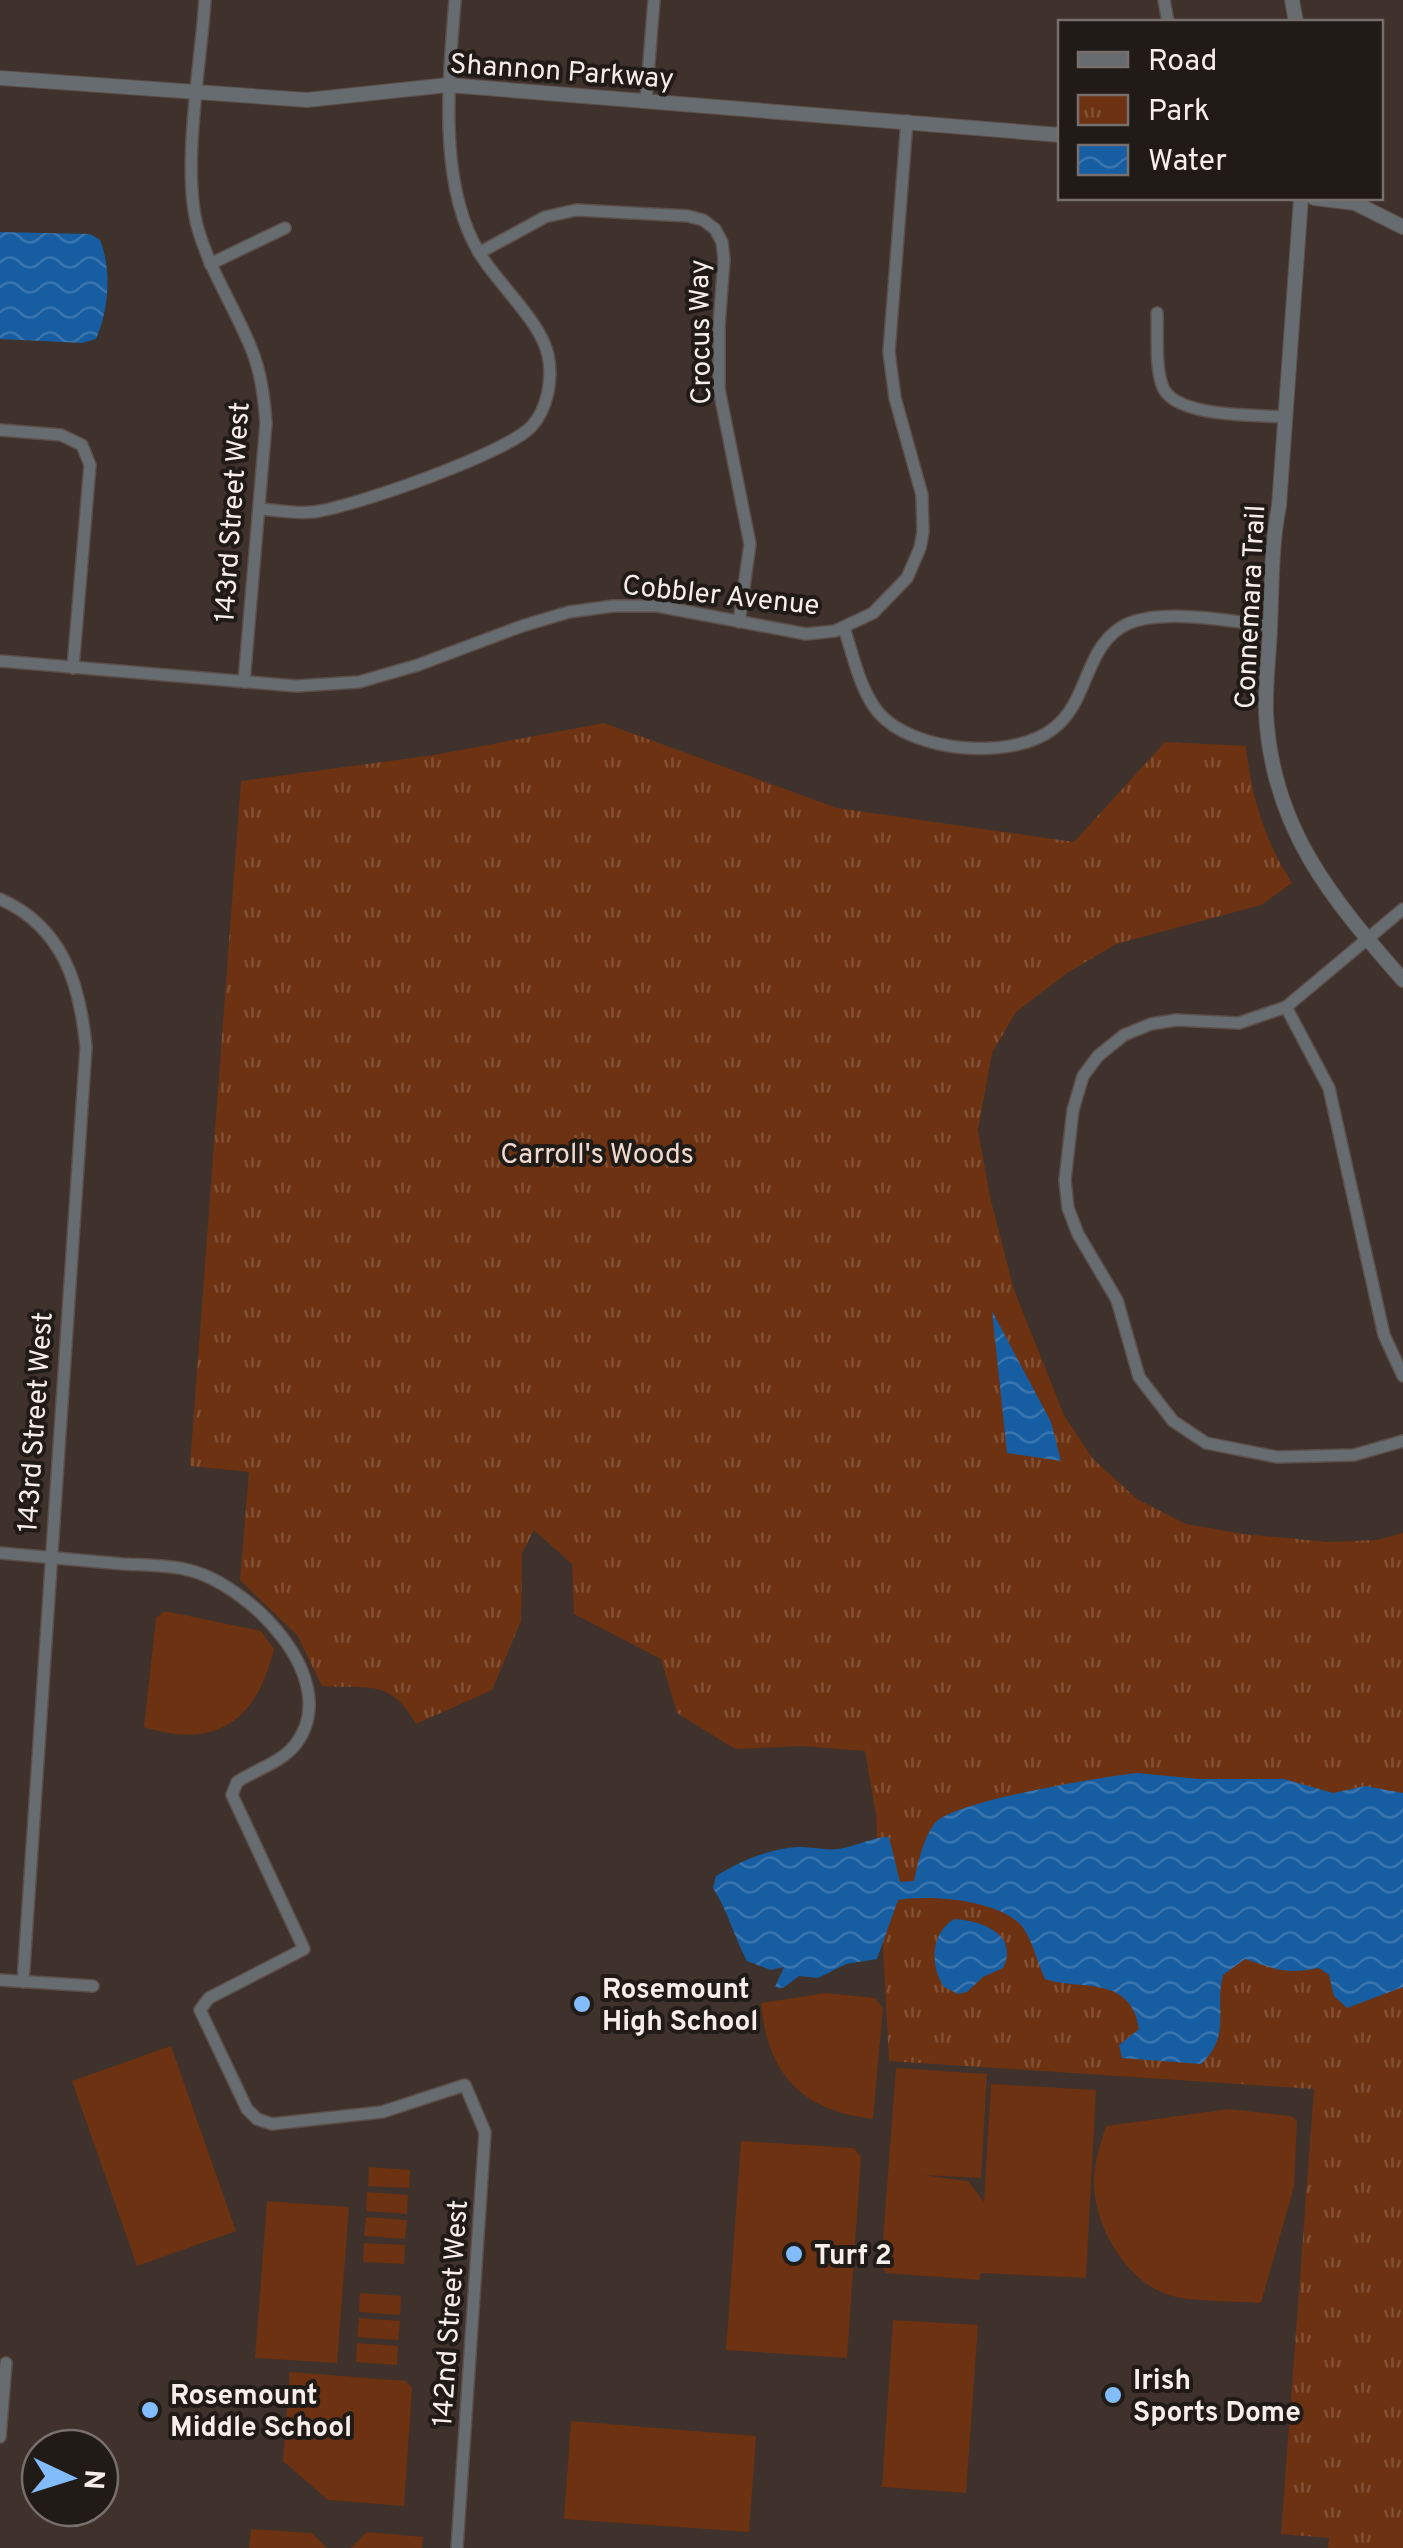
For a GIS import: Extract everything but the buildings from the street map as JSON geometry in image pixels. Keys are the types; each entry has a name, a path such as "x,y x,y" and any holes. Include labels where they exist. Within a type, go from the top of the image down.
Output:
{"street":[{"name":"143rd Street West","path":"205,0 191,194 210,264 252,350 263,384 266,423 244,682"},
{"path":"259,509 308,512 347,506 506,445 534,425 550,391 548,354 538,334 479,253 455,187 448,86 454,0"},
{"path":"646,100 654,0"},
{"name":"Shannon Parkway","path":"0,78 307,100 448,86 1058,135"},
{"name":"Cobbler Avenue","path":"0,661 296,686 358,682 418,665 522,626 569,612 613,606 656,606 806,634 844,628 873,613 897,591 914,563 922,532 922,495 895,398 889,352 907,122"},
{"name":"Connemara Trail","path":"1301,200 1279,506 1273,539 1266,712 1287,813 1303,853 1366,938 1403,980"},
{"path":"1330,200 1355,203 1403,227"},
{"name":"Crocus Way","path":"479,253 545,217 576,210 688,216 715,229 724,258 719,388 750,544 739,622"},
{"path":"210,264 285,228"},
{"path":"1157,313 1162,387 1174,400 1199,411 1286,417"},
{"path":"0,430 61,435 82,445 90,465 73,668"},
{"path":"844,628 868,696 878,712 900,731 937,743 1019,747 1054,729 1067,716 1094,656 1120,628 1152,616 1270,626"},
{"name":"143rd Street West","path":"0,899 16,906 40,926 59,949 82,1003 86,1047 24,1982"},
{"path":"1403,908 1286,1007 1240,1023 1176,1020 1151,1024 1124,1035 1098,1056 1083,1076 1067,1145 1068,1208 1078,1234 1117,1300 1139,1377 1173,1421 1206,1442 1277,1457 1354,1455 1403,1441"},
{"path":"1286,1007 1329,1088 1384,1336 1403,1376"},
{"path":"0,1553 50,1557"},
{"name":"142nd Street West","path":"50,1557 187,1569 231,1588 270,1621 309,1689 308,1718 295,1745 237,1782 232,1795 304,1949 208,1998 200,2010 247,2109 257,2120 294,2124 382,2112 465,2086 485,2132 457,2548"},
{"path":"0,1980 93,1986"},
{"path":"1,2434 6,2363"}],"green space":[{"name":"Carroll's Woods","path":"604,723 837,808 1074,842 1165,742 1246,746 1261,818 1292,883 1261,905 1116,944 1067,973 1016,1012 992,1053 978,1130 1014,1290 1064,1415 1093,1459 1137,1499 1186,1524 1328,1542 1377,1540 1403,1533 1403,2548 1328,2548 1329,2538 1281,2534 1314,2089 889,2061 876,1815 865,1751 802,1746 735,1749 677,1713 661,1659 574,1614 572,1564 534,1530 522,1553 521,1621 492,1690 416,1724 387,1692 322,1686 297,1635 240,1580 249,1472 190,1466 241,781 434,755"},
{"path":"165,1611 261,1631 274,1649 257,1694 230,1723 193,1734 144,1727 156,1618"},
{"path":"826,1993 875,1998 883,2008 873,2119 848,2115 808,2098 780,2069 771,2050 761,2003"},
{"path":"171,2046 236,2231 137,2266 72,2081"},
{"path":"896,2068 987,2074 981,2178 923,2175 968,2181 984,2202 991,2084 1096,2090 1086,2278 981,2273 979,2280 886,2273 881,2266"},
{"path":"1229,2109 1291,2116 1297,2121 1294,2187 1261,2303 1189,2299 1154,2288 1139,2278 1116,2251 1096,2202 1095,2171 1106,2126"},
{"name":"Turf 2","path":"741,2141 854,2148 861,2157 847,2358 726,2350"},
{"path":"369,2167 410,2170 409,2188 368,2186"},
{"path":"367,2192 408,2195 407,2214 366,2211"},
{"path":"267,2201 349,2207 337,2363 255,2358"},
{"path":"366,2217 407,2220 405,2239 364,2236"},
{"path":"364,2243 405,2245 404,2264 363,2262"},
{"path":"360,2293 401,2296 400,2315 359,2312"},
{"path":"359,2318 400,2321 398,2340 357,2337"},
{"path":"893,2320 978,2325 966,2493 882,2487"},
{"path":"357,2343 398,2346 397,2365 356,2362"},
{"path":"290,2372 406,2381 412,2388 404,2506 328,2500 283,2461"},
{"path":"571,2421 756,2436 749,2532 564,2519"},
{"path":"251,2529 312,2533 327,2548 249,2548"},
{"path":"367,2532 423,2537 422,2548 351,2548"}],"water":[{"path":"0,232 90,234 100,240 107,290 96,339 82,343 0,339"},
{"path":"992,1311 1051,1422 1061,1461 1007,1453"},
{"path":"1137,1773 1199,1779 1284,1779 1333,1793 1365,1786 1403,1793 1403,1987 1347,2008 1334,1996 1329,1975 1319,1968 1289,1971 1245,1959 1223,1975 1219,2032 1201,2064 1122,2058 1119,2045 1139,2029 1126,2000 1102,1988 1045,1979 1024,1929 1001,1911 966,1901 898,1900 877,1959 846,1964 818,1978 799,1976 783,1988 775,1987 784,1967 771,1970 747,1961 713,1888 716,1876 765,1853 797,1847 837,1849 889,1837 900,1882 914,1881 927,1836 935,1823 947,1815 1030,1791"},
{"path":"954,1919 975,1922 995,1931 1006,1946 1007,1956 1003,1968 958,1994 944,1987 935,1960 940,1933"}],"place":[{"name":"Rosemount High School","path":"582,2004"},
{"name":"Turf 2","path":"794,2254"},
{"name":"Irish Sports Dome","path":"1113,2395"},
{"name":"Rosemount Middle School","path":"150,2410"}]}
